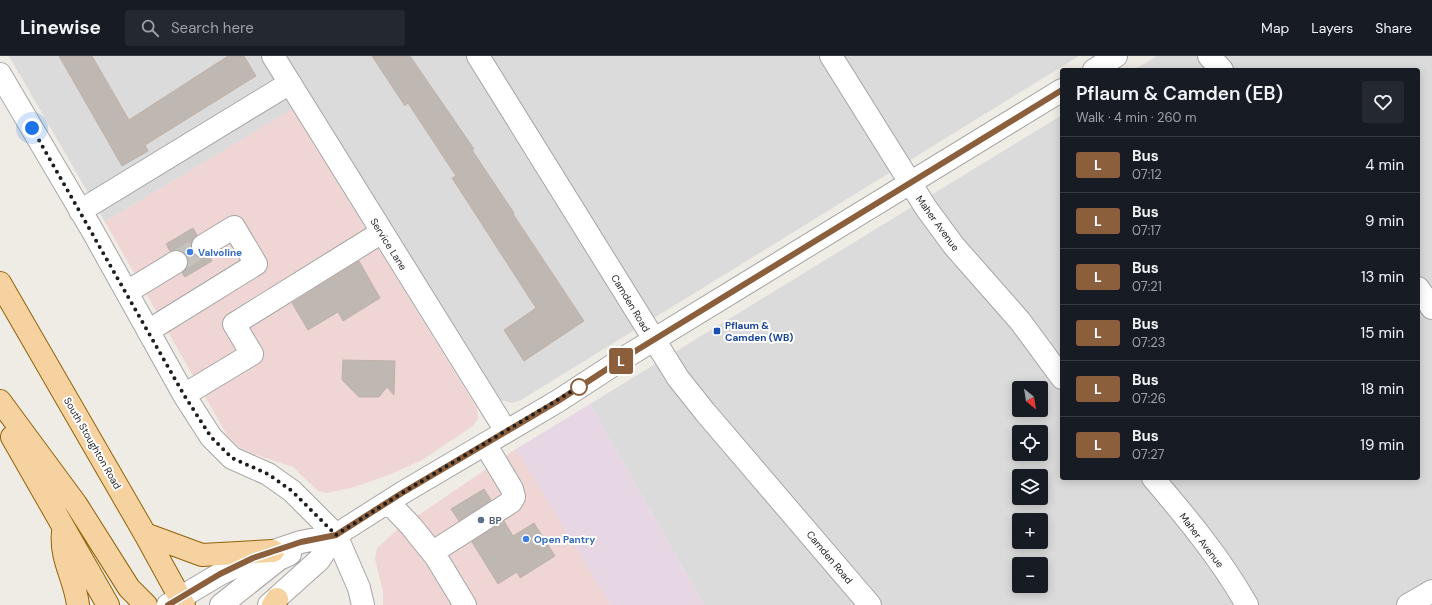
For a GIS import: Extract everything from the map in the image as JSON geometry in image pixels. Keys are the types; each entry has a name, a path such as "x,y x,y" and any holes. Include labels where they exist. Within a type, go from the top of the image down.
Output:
{"main road":[{"name":"South Stoughton Road","path":"0,283 145,534 177,603"},
{"path":"0,401 76,504 129,588 146,605"},
{"path":"0,417 108,605"},
{"path":"63,527 61,544 78,605"},
{"path":"145,534 202,555 273,551"}],"street":[{"name":"Service Lane","path":"273,56 506,431"},
{"name":"Camden Road","path":"478,56 678,378 705,412 870,605"},
{"name":"Maher Avenue","path":"831,56 911,184 954,246 1020,321 1060,375"},
{"path":"1097,68 1116,56"},
{"path":"1209,56 1220,68"},
{"path":"0,74 127,292 184,395 211,437 232,458 268,474 292,491 336,535 359,588 363,605"},
{"path":"80,211 290,83"},
{"path":"221,605 279,559 291,553 324,542 336,535 911,184 1060,91"},
{"path":"148,331 256,264 234,227 203,246"},
{"path":"184,395 252,354 234,324 382,232"},
{"path":"127,292 176,262"},
{"path":"1420,291 1432,308"},
{"path":"433,552 511,502 514,497 512,489 485,444"},
{"name":"Maher Avenue","path":"1155,480 1193,525 1236,585 1247,605"},
{"path":"388,502 433,552 465,605"},
{"path":"177,603 230,568 273,551 311,540 336,535"},
{"path":"273,603 319,560 336,535"},
{"path":"1408,605 1432,591"}],"shaded area":[{"path":"9,56 1079,56 521,400 512,403 500,400 398,242 311,98 105,222"},
{"path":"1157,56 1432,56 1432,605 704,605 590,404 1060,116 1060,480 1420,480 1420,68 1137,68"},
{"path":"292,109 477,408 478,419 473,426 422,460 389,475 351,488 326,493 318,491 293,467 251,453 239,447 227,435 105,222"},
{"path":"590,404 704,605 611,605 516,449"},
{"path":"516,449 611,605 383,605 383,591 375,559 377,548 398,529"}],"building":[{"path":"59,56 92,56 129,120 228,56 244,56 256,76 145,145 148,151 122,166"},
{"path":"372,56 410,56 474,149 472,150 584,321 524,361 504,330 536,308 452,178 456,176 408,103 405,106"},
{"path":"193,228 197,235 192,240 192,252 197,257 210,257 212,261 185,277 182,273 187,268 187,256 182,251 170,251 166,244"},
{"path":"359,261 380,298 343,321 338,312 308,330 292,303"},
{"path":"343,360 395,361 394,395 387,387 379,397 359,397 342,380"},
{"path":"484,489 491,500 459,521 451,509"},
{"name":"Open Pantry","path":"504,521 513,536 534,523 555,556 520,578 517,572 498,584 472,542"}],"tunnel":[{"path":"176,262 203,246"}],"bus line":[{"name":"L","path":"168,605 230,568 253,558 301,542 336,535 402,493 558,401 624,358 1060,91"}],"place":[{"name":"Valvoline","path":"190,252"},
{"name":"Pflaum & Camden (WB)","path":"717,331"},
{"name":"BP","path":"481,520"},
{"name":"Open Pantry","path":"526,539"}],"route":[{"path":"32,128 92,230 184,395 211,437 232,458 268,474 292,491 336,535 402,493 558,401 579,387"}]}
